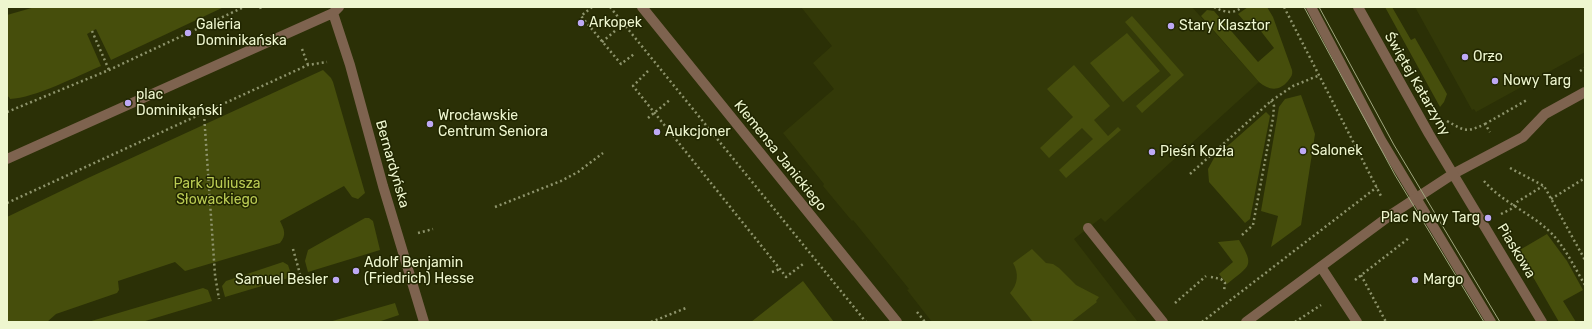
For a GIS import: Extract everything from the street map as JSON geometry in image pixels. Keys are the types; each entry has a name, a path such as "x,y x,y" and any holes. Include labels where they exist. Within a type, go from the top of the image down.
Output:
{"street":[{"name":"Klemensa Janickiego","path":"642,7 897,322"},
{"path":"1311,7 1381,140 1491,322"},
{"name":"Świętej Katarzyny","path":"1358,7 1453,174"},
{"path":"7,160 336,10"},
{"name":"Bernardyńska","path":"336,10 383,186 424,322"},
{"path":"1246,322 1416,198 1453,174 1523,137 1545,114 1585,92"},
{"name":"Piaskowa","path":"1453,174 1542,322"},
{"path":"1088,228 1161,319"},
{"path":"1321,267 1357,322"}],"path":[{"path":"7,112 109,70 244,7"},
{"path":"592,7 581,16 621,64 634,54"},
{"path":"610,7 866,322"},
{"path":"1214,7 1225,12 1233,12 1242,7"},
{"path":"1284,7 1382,198"},
{"path":"92,31 109,70"},
{"path":"602,42 615,31"},
{"path":"7,203 308,66 332,61"},
{"path":"648,71 633,86 780,270 786,277 803,264"},
{"path":"1190,174 1271,101 1293,86 1320,75"},
{"path":"648,118 671,100"},
{"path":"1242,235 1253,225 1274,118 1274,106 1271,101"},
{"path":"204,114 215,275 219,299"},
{"path":"1441,117 1464,130 1473,130 1485,124 1499,149"},
{"path":"495,207 561,181 578,172 603,153"},
{"path":"1511,169 1544,186 1585,260"},
{"path":"1551,199 1585,178"},
{"path":"1496,218 1511,209 1517,202 1544,186"},
{"path":"1202,322 1377,187"},
{"path":"1351,283 1409,238"},
{"path":"293,249 300,274"},
{"path":"772,272 780,270"},
{"path":"1361,275 1386,322"},
{"path":"1161,319 1206,276"},
{"path":"1211,277 1221,278 1225,283 1224,291"},
{"path":"1295,322 1322,305"},
{"path":"651,322 686,308"}],"shaded area":[{"path":"801,7 1192,7 1259,82 1105,222 1101,218 1074,239 1138,322 932,322 907,290 909,289 853,220 852,221 823,186 824,184 783,133 834,89 813,63 832,46"},
{"name":"Nowy Targ","path":"1415,7 1585,7 1585,52 1476,112 1474,109 1472,110"}],"green space":[{"path":"35,7 224,7 111,60 96,29 87,34 101,66 43,91 20,98 10,99 7,96 7,15"},
{"path":"1248,7 1267,7 1273,17 1292,70 1292,76 1285,85 1281,87 1274,89 1262,85 1201,16 1207,10 1214,11 1258,62 1274,48 1256,25 1251,29 1238,14"},
{"path":"1385,7 1392,7 1411,40 1415,38 1447,94 1440,107"},
{"path":"1132,16 1184,75 1142,113 1136,106 1171,75 1125,22"},
{"path":"1127,33 1160,71 1123,102 1090,63"},
{"path":"1074,65 1110,106 1094,120 1108,136 1118,127 1121,130 1066,178 1059,170 1093,139 1082,128 1049,158 1040,148 1073,117 1047,89"},
{"name":"Park Juliusza Słowackiego","path":"323,70 333,82 365,193 358,199 352,197 344,186 280,221 284,229 284,237 280,243 185,271 175,262 118,281 119,290 117,293 56,314 47,322 7,322 7,217"},
{"path":"1301,95 1315,134 1301,225 1271,247 1278,216 1261,211 1279,107 1285,99"},
{"path":"1266,112 1270,116 1250,219 1245,223 1209,182 1208,169 1214,158"},
{"path":"365,218 369,218 373,221 380,250 308,272 305,261 308,250"},
{"path":"1547,234 1567,261 1583,290 1563,301 1576,322 1559,322 1518,251"},
{"path":"1239,240 1247,256 1248,265 1241,273 1227,284 1219,274 1233,262 1218,242"},
{"path":"1032,249 1046,263 1053,264 1059,268 1076,285 1099,297 1096,301 1097,302 1071,322 1033,322 1010,293 1015,286 1017,278 1013,263"},
{"path":"283,262 288,265 292,277 225,297 222,286 226,281"},
{"path":"803,281 834,322 751,322"},
{"path":"203,288 208,290 212,301 142,322 88,322"},
{"path":"395,303 399,315 378,322 329,322"}],"tram line":[{"path":"1304,7 1395,175 1484,322"},
{"path":"1319,7 1394,145 1500,322"}],"place":[{"name":"Arkopek","path":"581,23"},
{"name":"Stary Klasztor","path":"1171,26"},
{"name":"Galeria Dominikańska","path":"188,33"},
{"name":"Orƶo","path":"1465,57"},
{"name":"Nowy Targ","path":"1495,81"},
{"name":"plac Dominikański","path":"128,103"},
{"name":"Wrocławskie Centrum Seniora","path":"430,124"},
{"name":"Aukcjoner","path":"657,132"},
{"name":"Salonek","path":"1303,151"},
{"name":"Pieśń Kozła","path":"1152,152"},
{"name":"Plac Nowy Targ","path":"1488,218"},
{"name":"Adolf Benjamin (Friedrich) Hesse","path":"356,271"},
{"name":"Samuel Besler","path":"336,280"},
{"name":"Margo","path":"1415,280"}]}
